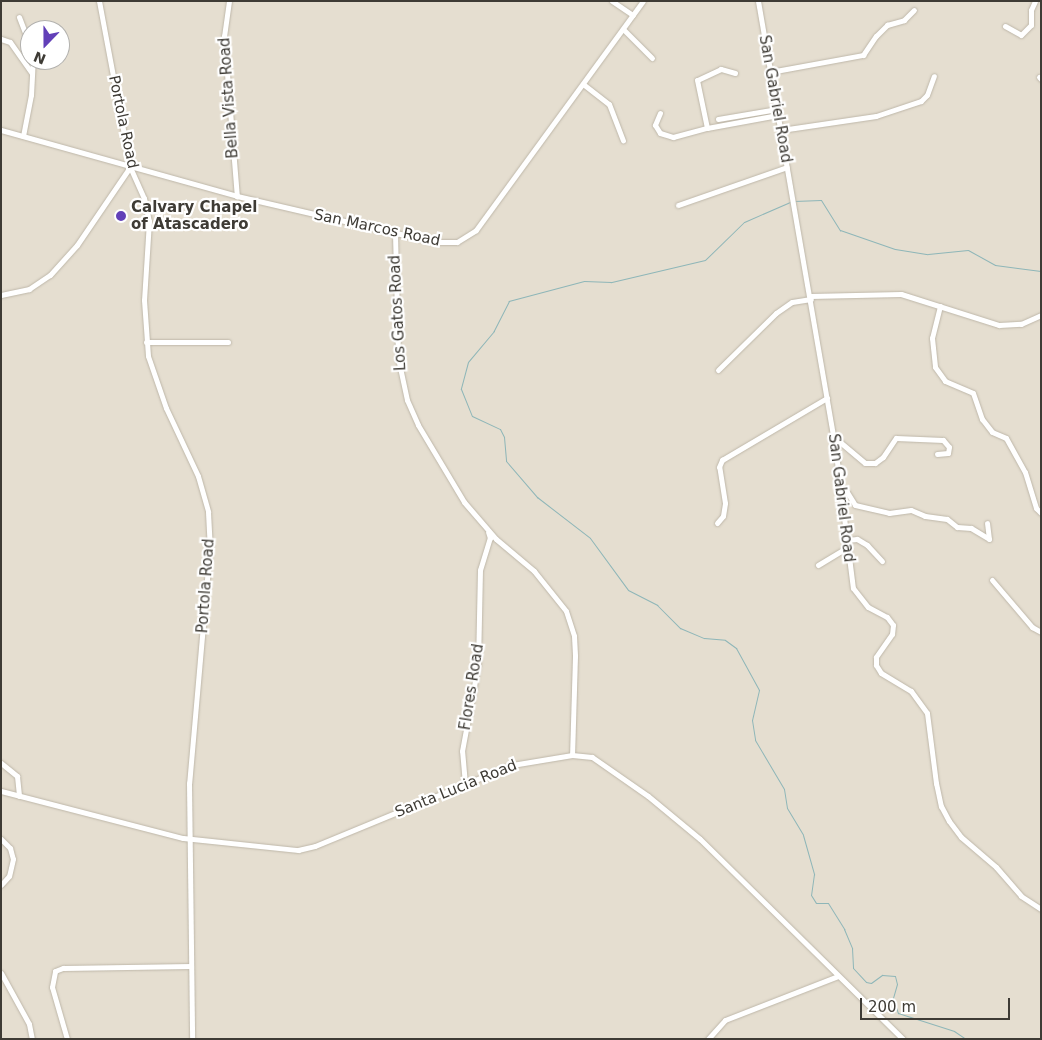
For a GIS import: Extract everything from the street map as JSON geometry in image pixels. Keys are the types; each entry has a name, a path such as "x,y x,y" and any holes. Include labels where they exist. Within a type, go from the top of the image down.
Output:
{"street":[{"name":"Portola Road","path":"99,1 130,168 144,198 149,221 144,300 146,342 166,408 198,476 208,512 210,545 190,758 188,838 192,1039"},
{"name":"Bella Vista Road","path":"229,1 224,36 237,196"},
{"path":"612,1 633,15"},
{"name":"San Marcos Road","path":"1,130 130,168 237,196 435,242 452,243 468,238 643,1"},
{"name":"San Gabriel Road","path":"758,1 834,437 853,588 868,607 887,617 893,624 892,634 876,657 876,665 881,673 911,691 927,713 941,806 961,837 996,867 1021,896 1041,909"},
{"path":"1005,26 1021,35 1031,25 1031,10 1035,1"},
{"path":"770,72 863,55 876,36 887,25 904,20 914,10"},
{"path":"623,29 652,58"},
{"path":"1,39 10,42 19,52 32,73 23,136"},
{"path":"707,128 697,80 722,70 735,73"},
{"path":"781,130 876,116 921,101 927,95 934,76"},
{"path":"583,84 610,104 623,140"},
{"path":"718,119 778,112"},
{"path":"660,113 655,126 660,133 673,137 778,112"},
{"path":"678,205 787,167"},
{"path":"1,295 29,289 50,275 77,245 130,168"},
{"name":"Los Gatos Road","path":"395,233 397,351 403,386 418,425 451,484 488,532 534,571 569,619 574,636 575,666 572,755"},
{"path":"718,370 776,313 792,302 811,298 893,293 1005,326 1026,322 1041,315"},
{"path":"940,306 932,338 935,367 945,381 973,393 982,419 992,432 1006,438 1025,472 1036,508 1041,513"},
{"path":"146,342 228,342"},
{"path":"717,523 723,516 725,503 719,467 722,460 827,398"},
{"path":"834,437 866,463 874,463 883,457 896,438 943,440 949,447 948,453 937,454"},
{"path":"841,491 848,492 855,505 889,513 911,510 925,516 947,519 957,526 971,528 989,539 988,523"},
{"name":"Flores Road","path":"465,784 462,751 478,665 480,571 490,538 488,532"},
{"path":"847,540 857,539 867,545 882,562"},
{"path":"818,565 848,547"},
{"path":"992,580 1032,626 1041,632"},
{"name":"Santa Lucia Road","path":"1,792 188,838 304,849 512,765 572,755 602,762 682,824 904,1039"},
{"path":"1,763 17,776 19,796"},
{"path":"1,839 10,848 13,859 9,876 1,886"},
{"path":"67,1039 52,987 55,971 64,968 191,966"},
{"path":"1,973 28,1024 32,1039"},
{"path":"708,1039 725,1020 838,976"}],"waterway":[{"path":"794,201 821,200 840,230 895,249 928,254 968,250 995,265 1041,271"},
{"path":"790,202 744,222 705,260 611,282 584,281 509,301 494,331 468,362 461,389 472,416 500,429 504,437 506,461 537,497 590,538 628,590 657,605 680,628 704,638 725,640 736,648 759,690 752,720 755,740 784,789 787,808 803,835 814,874 811,895 816,903 828,903 844,929 852,948 853,968 866,982 871,983 882,975 895,976 897,984 893,998 898,1013 954,1031 966,1039"}],"place":[{"name":"Calvary Chapel of Atascadero","path":"121,216"}]}
